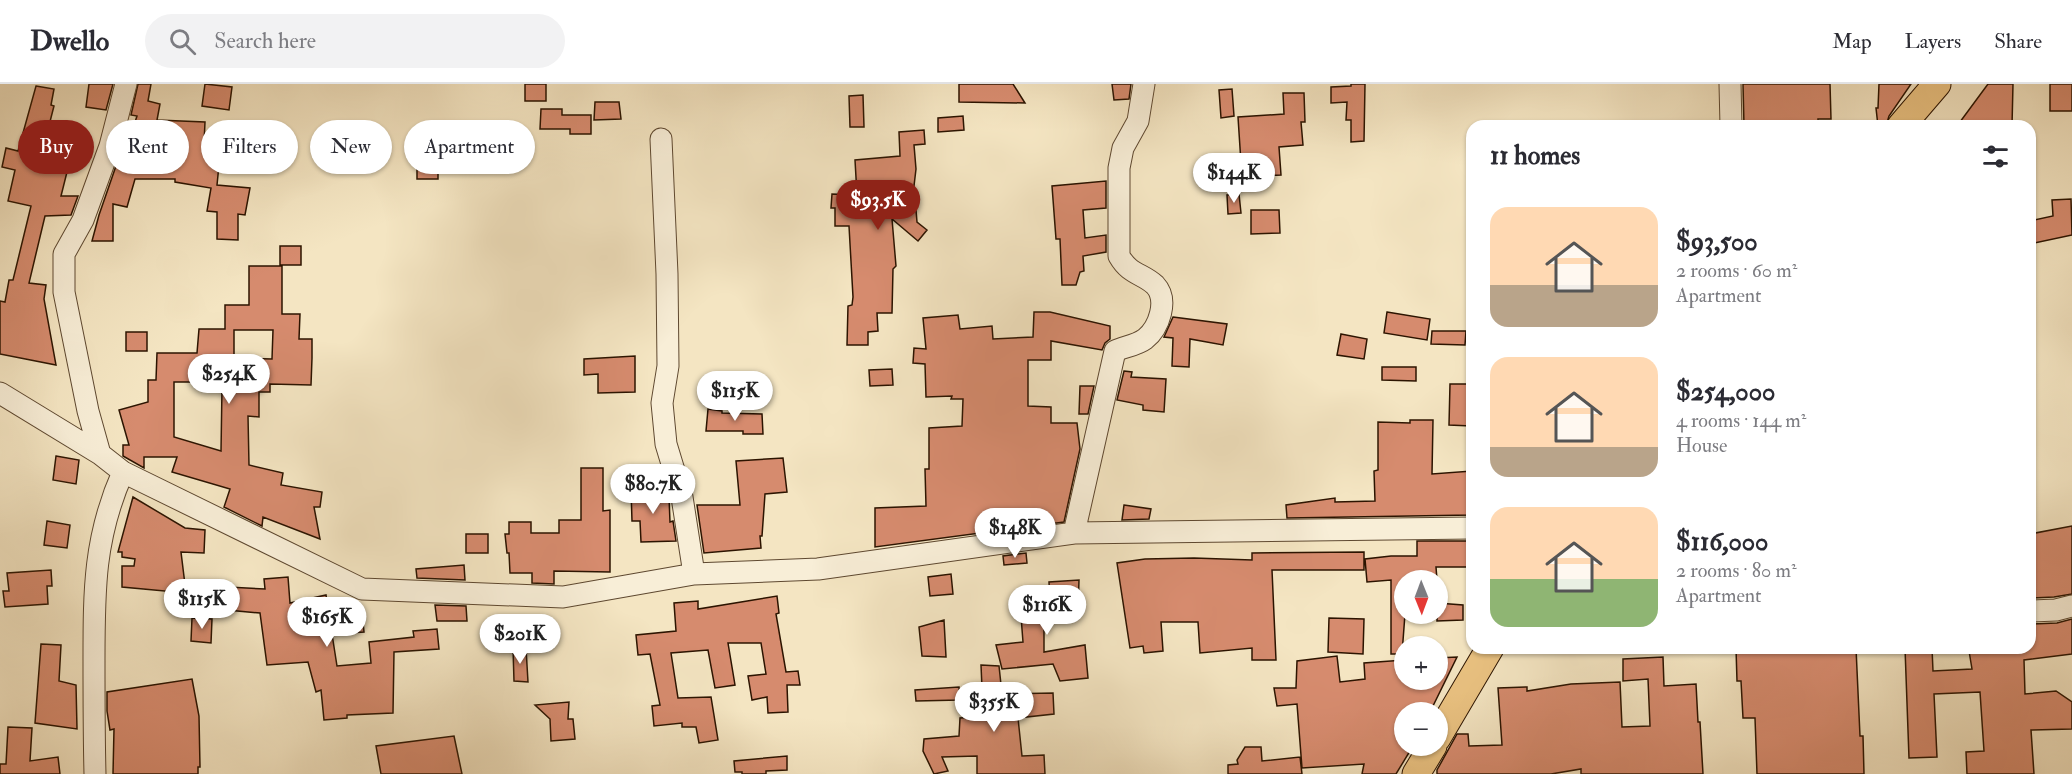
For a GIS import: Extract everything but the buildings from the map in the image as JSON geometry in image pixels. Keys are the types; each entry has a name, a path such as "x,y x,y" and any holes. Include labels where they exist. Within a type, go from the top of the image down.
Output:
{"main road":[{"path":"1906,120 1937,84"},
{"path":"1448,719 1486,654"},
{"path":"1416,774 1427,756"}],"street":[{"path":"100,454 88,411 64,292 63,254 83,220 110,146 126,84"},
{"path":"1074,533 1115,351 1144,340 1154,329 1163,304 1161,294 1154,285 1126,267 1119,256 1119,168 1124,148 1138,122 1144,84"},
{"path":"1730,84 1731,120"},
{"path":"660,139 667,274 668,366 662,403 666,444 682,497 694,574"},
{"path":"0,393 100,454 123,472 362,589 563,597 694,574 818,569 1074,533 1466,528"},
{"path":"95,774 94,597 96,561 103,526 123,472"},
{"path":"2036,611 2056,610 2072,606"}]}
